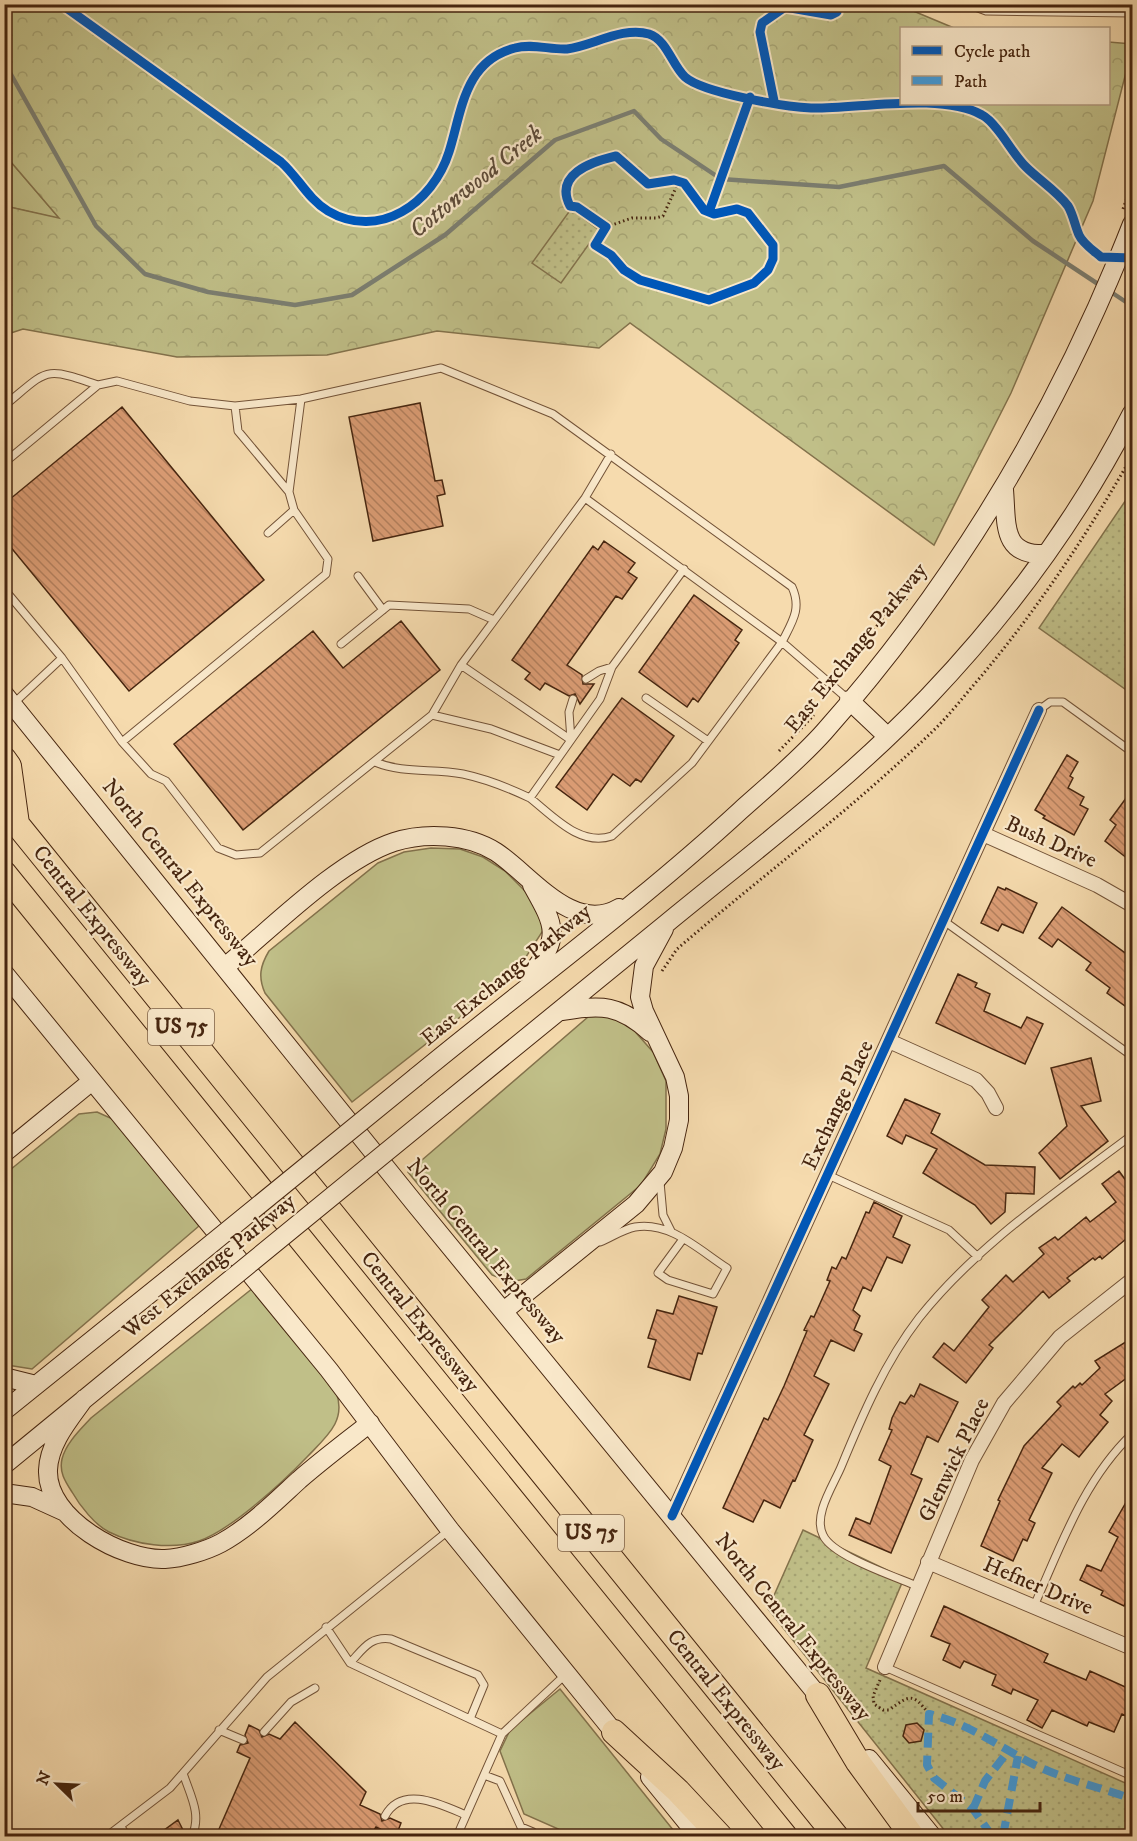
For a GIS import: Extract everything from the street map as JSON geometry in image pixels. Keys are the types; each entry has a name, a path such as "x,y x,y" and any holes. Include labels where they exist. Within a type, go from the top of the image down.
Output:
{"highway":[{"path":"4,759 9,766 11,816"},
{"name":"Central Expressway","path":"11,816 836,1836"},
{"name":"Central Expressway","path":"4,873 785,1836"},
{"path":"4,895 53,932"},
{"path":"818,1695 858,1762 912,1836"},
{"path":"614,1732 678,1791 720,1836"}],"main road":[{"name":"East Exchange Parkway","path":"416,1077 512,997 647,892 773,781 823,733 954,566 1004,490 1051,405 1091,322 1132,224"},
{"path":"561,1012 668,922 740,866 888,736 964,657 1046,554 1082,504 1132,413"},
{"path":"1004,490 1011,542 1019,551 1029,555 1046,554"},
{"name":"North Central Expressway","path":"9,699 416,1205 505,1310 932,1836"},
{"path":"849,700 888,736"},
{"path":"225,967 358,858 394,842 414,837 467,840 494,850 563,905 580,915 597,917 611,913 647,892"},
{"path":"512,997 544,959 551,942 552,928 549,915 527,875"},
{"path":"505,1310 636,1204 659,1177 673,1148 679,1120 679,1096 675,1077 644,1011 640,983 644,966 668,922"},
{"path":"4,973 370,1423 450,1530 698,1836"},
{"path":"561,1012 601,1006 618,1010 630,1015 656,1038"},
{"name":"West Exchange Parkway","path":"4,1465 445,1104 561,1012"},
{"name":"West Exchange Parkway","path":"4,1411 416,1077"},
{"path":"4,1153 92,1081"},
{"path":"4,1377 36,1385"},
{"path":"66,1513 53,1493 48,1473 50,1453 84,1399"},
{"path":"4,1493 32,1497 66,1513 99,1540 142,1557 166,1559 221,1543 258,1517 370,1423"}],"street":[{"name":"Exchange Place","path":"672,1516 1039,710"},
{"name":"Bush Drive","path":"983,834 1097,885 1132,905"},
{"name":"Exchange Place","path":"889,1041 976,1080 988,1093 996,1108"},
{"name":"Glenwick Place","path":"885,1666 972,1460 1004,1403 1060,1337 1132,1280"},
{"name":"Hefner Drive","path":"928,1562 1132,1648"}],"lane":[{"path":"967,4 986,11 1132,14"},
{"path":"1114,13 1115,4"},
{"path":"4,463 98,385 117,381 190,401 235,406 301,399 441,368 553,414 792,587 798,599 794,618 782,642 692,763 612,836 602,839 574,832 530,798 511,789 463,774 394,770 375,762"},
{"path":"4,406 49,372 63,373 98,385"},
{"path":"122,742 326,574 328,559 294,510 289,492 301,399"},
{"path":"235,406 238,431 289,492"},
{"path":"4,589 62,658 122,742 151,774 166,781 218,848 236,855 260,853 432,715 461,665 585,498 611,454"},
{"path":"585,498 782,642 849,700"},
{"path":"268,533 294,510"},
{"path":"530,798 600,699 612,668 684,569"},
{"path":"358,576 383,610"},
{"path":"341,644 388,605 434,605 469,609 494,620"},
{"path":"9,699 62,658"},
{"path":"461,665 571,740"},
{"path":"586,679 599,670 612,668"},
{"path":"646,698 708,741"},
{"path":"571,740 569,712 573,699"},
{"path":"1039,710 1050,702 1063,702 1132,752"},
{"path":"432,715 491,729 560,755"},
{"path":"944,921 1132,1056"},
{"path":"917,1586 836,1550 823,1536 820,1518 856,1431 886,1369 919,1319 1013,1224 1132,1135"},
{"path":"828,1175 949,1230 978,1257"},
{"path":"659,1177 663,1215 671,1231"},
{"path":"577,1253 633,1227 658,1227 671,1231 727,1268 713,1294 668,1280 658,1273 683,1239"},
{"path":"1034,1606 1086,1491 1115,1451 1132,1434"},
{"path":"107,1836 171,1788 267,1677 326,1627 450,1530"},
{"path":"326,1627 350,1663 502,1734"},
{"path":"350,1663 368,1642 380,1637 391,1639 478,1675 484,1685 470,1719"},
{"path":"885,1666 1132,1776"},
{"path":"457,1836 502,1734 566,1675"},
{"path":"264,1732 291,1702 315,1688"},
{"path":"219,1730 243,1740"},
{"path":"183,1773 196,1810 196,1827 192,1836"},
{"path":"484,1775 500,1781 521,1827 532,1834 543,1836"},
{"path":"385,1816 395,1805 418,1798 466,1815"},
{"path":"121,1827 127,1836"}],"path":[{"path":"606,227 632,218 660,218 666,212 679,181"},
{"path":"885,1666 873,1696 874,1704 883,1710 889,1710 903,1698 910,1697 919,1701 929,1714"}],"green space":[{"path":"5,5 899,5 952,27 900,27 900,105 1110,105 1110,42 1132,44 1093,201 1011,393 934,545 630,323 599,348 437,331 327,355 177,357 23,329 5,335 5,206 59,218 5,155"},
{"path":"5,155 60,219 5,206"},
{"path":"571,209 599,230 561,283 532,263"},
{"path":"1132,491 1132,694 1039,628"},
{"path":"431,848 460,849 483,857 505,871 533,899 544,929 515,974 352,1102 265,993 261,982 262,967 269,951 378,863 404,852"},
{"path":"588,1017 623,1018 653,1052 666,1081 666,1129 660,1154 641,1185 526,1279 509,1282 492,1275 408,1172"},
{"path":"97,1112 117,1121 199,1226 32,1369 7,1365 5,1364 5,1174 79,1114"},
{"path":"253,1288 336,1392 339,1412 333,1428 271,1492 226,1527 199,1541 166,1546 154,1545 130,1540 104,1529 84,1509 65,1480 61,1464 67,1448 91,1418"},
{"path":"803,1530 904,1578 866,1668 1132,1786 1132,1836 949,1836 768,1609"},
{"path":"560,1689 678,1836 574,1836 524,1814 500,1751 510,1730"}],"building":[{"path":"420,403 435,481 442,480 445,494 437,496 443,526 373,541 349,417"},
{"path":"122,407 264,580 129,691 4,539 4,504"},
{"path":"604,541 635,563 628,572 637,578 622,599 616,596 567,665 582,675 583,684 594,684 580,704 575,694 569,696 545,683 540,690 525,679 530,673 512,660 593,546 598,550"},
{"path":"694,595 742,630 735,640 739,643 698,702 693,698 687,707 639,672"},
{"path":"401,621 440,670 243,830 174,744 313,631 343,668"},
{"path":"622,698 674,736 641,782 636,779 630,786 613,774 587,810 556,787"},
{"path":"1067,755 1078,762 1070,776 1073,778 1068,788 1084,797 1080,805 1088,809 1074,835 1043,818 1045,816 1035,810"},
{"path":"1132,790 1132,862 1105,841 1116,825 1110,820"},
{"path":"998,887 1005,890 1006,888 1037,903 1023,933 1002,924 998,931 981,923"},
{"path":"1062,907 1132,958 1132,1011 1107,993 1110,988 1086,970 1091,963 1058,939 1052,947 1039,938"},
{"path":"958,974 977,983 975,987 990,994 984,1011 1021,1028 1027,1017 1043,1024 1025,1064 936,1023"},
{"path":"1091,1058 1101,1101 1081,1106 1108,1141 1060,1179 1039,1153 1067,1126 1051,1068"},
{"path":"905,1099 940,1114 931,1133 985,1165 1035,1167 1034,1194 1006,1193 1005,1212 991,1224 975,1205 923,1173 937,1149 906,1135 902,1144 887,1136"},
{"path":"1119,1171 1132,1189 1132,1234 1102,1259 1100,1256 1095,1260 1093,1258 1067,1278 1070,1281 1049,1298 1043,1291 989,1345 993,1348 966,1383 933,1357 944,1343 954,1351 989,1307 982,1300 1006,1275 1013,1282 1044,1254 1039,1248 1055,1237 1058,1240 1086,1217 1090,1222 1116,1202 1102,1184"},
{"path":"874,1202 902,1216 893,1237 910,1245 902,1263 887,1257 871,1291 863,1287 853,1310 860,1316 854,1330 862,1334 854,1351 831,1340 814,1376 829,1384 804,1435 813,1440 780,1508 764,1500 753,1522 723,1508 764,1418 768,1420 784,1386 807,1331 804,1330 811,1316 814,1317 830,1281 827,1280 832,1267 836,1269 842,1257 846,1259 866,1212 869,1213"},
{"path":"679,1296 717,1307 702,1354 698,1353 690,1380 648,1367 656,1340 648,1338 657,1310 673,1314"},
{"path":"1132,1338 1132,1374 1105,1394 1112,1401 1100,1415 1108,1422 1079,1457 1062,1444 1042,1468 1052,1473 1029,1520 1035,1523 1027,1541 1023,1539 1013,1561 981,1546 1000,1501 998,1500 1024,1446 1061,1406 1057,1402 1073,1386 1075,1388 1080,1383 1082,1385 1100,1368 1095,1361"},
{"path":"920,1384 958,1402 938,1442 927,1436 911,1474 922,1479 891,1553 849,1535 856,1518 870,1524 891,1466 879,1460 892,1430 889,1429 892,1418 900,1402 905,1404 911,1395 914,1397"},
{"path":"1132,1492 1132,1587 1124,1606 1101,1595 1103,1591 1080,1580 1087,1565 1101,1571 1118,1537 1109,1532"},
{"path":"944,1606 1048,1654 1044,1662 1086,1680 1090,1671 1132,1690 1132,1719 1122,1714 1114,1732 1089,1722 1087,1726 1052,1710 1042,1728 1027,1720 1038,1700 1013,1689 1011,1694 992,1685 996,1675 964,1661 960,1668 943,1660 950,1644 931,1636"},
{"path":"295,1722 366,1792 360,1805 380,1814 382,1821 390,1818 401,1823 396,1836 382,1836 382,1830 376,1827 370,1836 216,1836 250,1758 237,1752 240,1745 248,1743 245,1735 249,1725 259,1730 262,1737 269,1734 280,1739"},
{"path":"917,1723 924,1730 921,1741 909,1743 903,1736 906,1725"},
{"path":"178,1820 186,1836 156,1836"}],"waterway":[{"name":"Cottonwood Creek","path":"4,62 96,226 145,274 208,292 295,305 352,295 445,235 555,140 634,111 661,139 721,179 839,187 944,166 1033,241 1101,286"},
{"name":"Cottonwood Creek","path":"1108,290 1132,306"}],"marked path":[{"path":"992,1836 973,1809 934,1778 927,1765 929,1714 959,1724 1041,1768 1132,1799"},
{"path":"973,1809 985,1781 1009,1750"},
{"path":"1003,1836 1018,1756"}],"cycle path":[{"path":"61,4 281,162 321,206 347,219 366,222 384,219 402,212 431,187 449,152 462,105 475,76 485,64 498,55 515,48 534,46 567,49 618,34 639,32 655,37 665,47 685,77 726,94 811,108 900,103"},
{"path":"774,101 760,32 762,23 785,7 831,15 837,12 835,4"},
{"path":"709,212 750,97"},
{"path":"950,105 982,115 994,125 1026,167 1059,195 1068,206 1079,235 1101,257 1132,258"},
{"path":"616,156 648,184 674,180 684,183 704,210 714,214 737,209 748,213 773,245 773,259 768,270 754,283 709,300 640,280 624,270 611,255 595,245 606,227 577,207 570,206 566,195 567,186 577,172 586,166 616,156"},
{"path":"672,1516 1039,710"}]}
